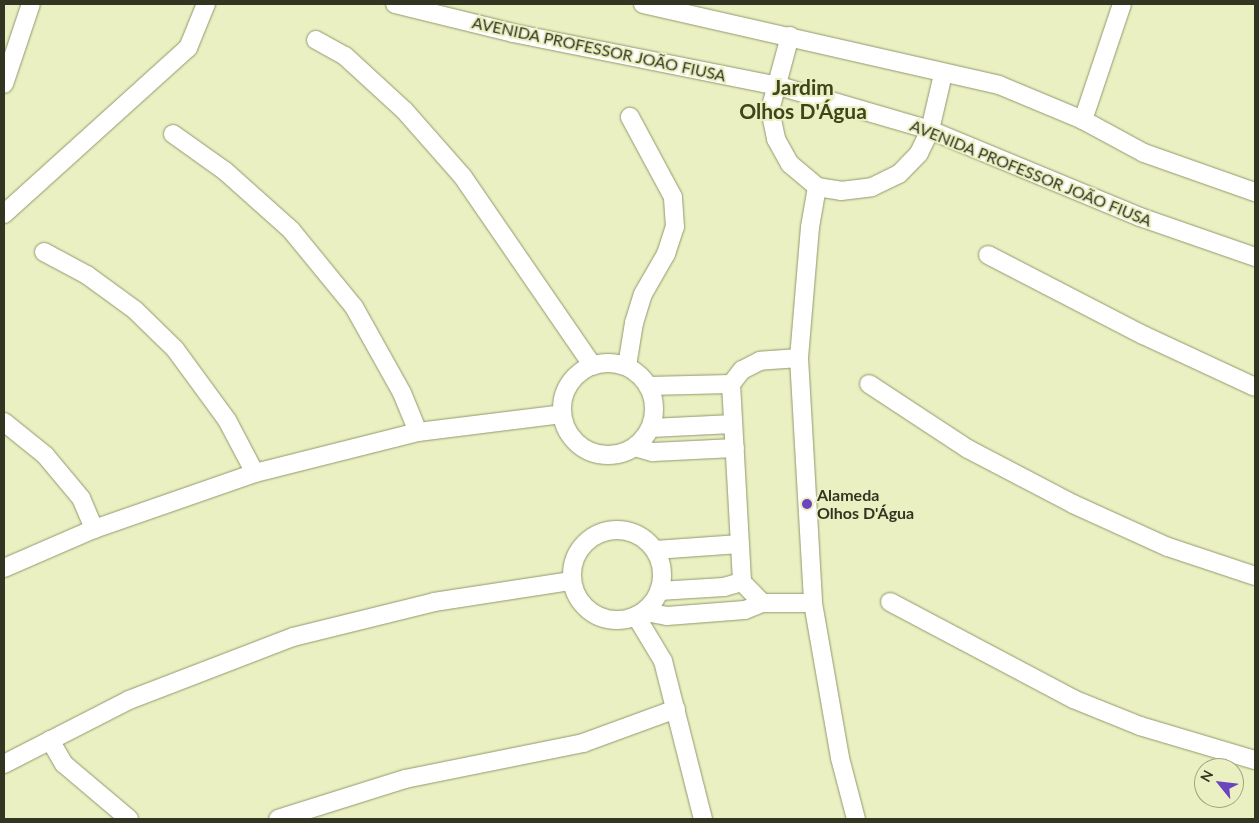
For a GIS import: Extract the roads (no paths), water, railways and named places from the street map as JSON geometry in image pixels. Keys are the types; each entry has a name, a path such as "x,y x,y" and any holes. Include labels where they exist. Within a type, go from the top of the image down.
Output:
{"street":[{"path":"4,84 32,4"},
{"path":"4,214 188,48 206,4"},
{"name":"AVENIDA PROFESSOR JOÃO FIUSA","path":"395,4 513,33 779,86 930,130 1140,217 1255,257"},
{"path":"643,4 790,36 943,74 999,85 1083,120 1144,153 1255,192"},
{"path":"1083,120 1122,4"},
{"path":"790,36 779,86 770,110 776,139 790,164 817,187 841,191 872,187 899,174 919,153 930,130 943,74"},
{"path":"316,40 345,56 396,103 463,177 593,366"},
{"path":"627,366 634,323 643,294 666,254 675,227 673,198 630,117"},
{"path":"173,134 225,170 291,230 354,307 402,392 418,432"},
{"path":"817,187 810,227 799,358 813,603 840,758 856,819"},
{"path":"44,252 87,276 135,310 175,349 227,420 255,473"},
{"path":"988,255 1143,336 1255,387"},
{"path":"762,603 742,582 731,384 742,370 760,361 799,358"},
{"path":"603,362 627,366 648,386 654,404 651,428 635,447 613,455 589,452 570,436 562,414 565,390 581,371 603,362"},
{"path":"648,386 731,384"},
{"path":"869,384 968,449 1073,504 1168,547 1255,576"},
{"path":"4,568 94,529 255,473 418,432 562,414"},
{"path":"4,422 45,455 81,498 94,529"},
{"path":"651,428 734,424"},
{"path":"635,447 653,452 735,448"},
{"path":"616,529 635,533 655,550 660,560 663,579 659,591 641,614 628,620 608,621 591,614 578,600 571,581 573,562 582,545 597,534 616,529"},
{"path":"655,550 740,544"},
{"path":"4,764 129,700 293,637 434,602 571,581"},
{"path":"659,591 724,587 742,582"},
{"path":"890,602 1073,699 1140,726 1255,760"},
{"path":"641,614 667,616 745,610 762,603 813,603"},
{"path":"641,614 663,661 703,819"},
{"path":"278,819 321,812 405,778 583,743 676,709"},
{"path":"50,740 64,764 129,819"}],"place":[{"name":"Alameda Olhos D'Água","path":"807,504"}],"district":[{"name":"Jardim Olhos D'Água","path":"803,99"}]}
